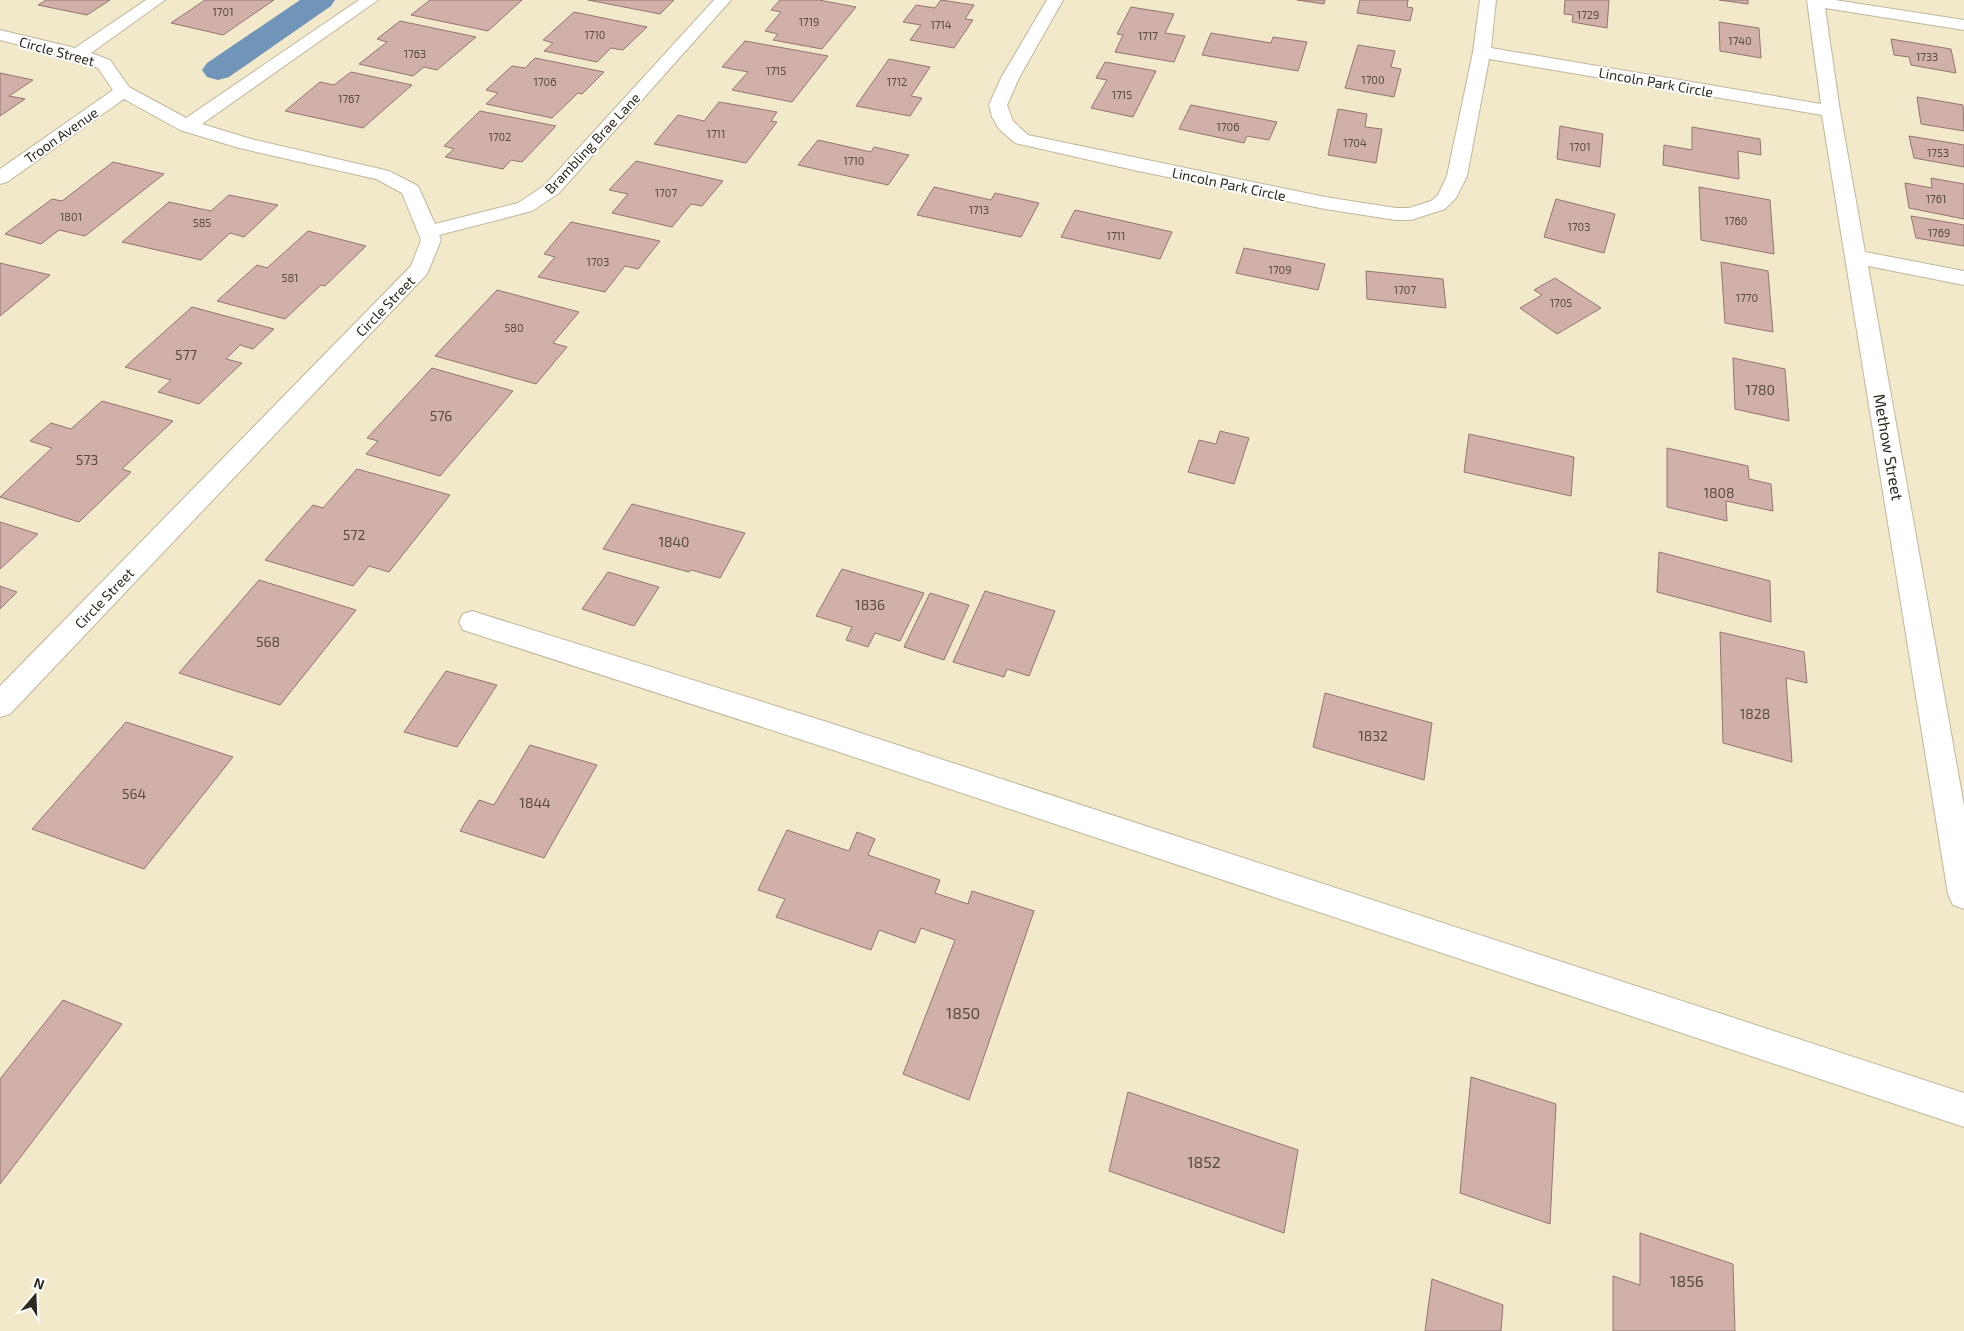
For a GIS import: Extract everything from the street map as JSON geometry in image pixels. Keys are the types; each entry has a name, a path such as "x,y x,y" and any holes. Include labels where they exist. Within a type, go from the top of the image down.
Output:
{"street":[{"path":"78,54 157,0"},
{"path":"188,126 370,0"},
{"name":"Brambling Brae Lane","path":"428,232 525,207 552,189 723,0"},
{"name":"Lincoln Park Circle","path":"1055,0 1002,93 998,105 1001,117 1013,133 1022,139 1382,214 1411,214 1438,204 1446,198 1457,176 1482,52 1488,0"},
{"path":"1816,1 1964,25"},
{"name":"Methow Street","path":"1816,1 1831,111 1964,894"},
{"name":"Circle Street","path":"0,36 78,54 104,64 123,91 188,126 246,144 382,175 410,190 432,240 420,270 0,705"},
{"name":"Lincoln Park Circle","path":"1482,52 1831,111"},
{"name":"Troon Avenue","path":"0,178 123,91"},
{"path":"1857,257 1964,278"},
{"path":"472,622 837,738 1964,1110"}],"building":[{"path":"46,0 110,0 87,15 38,5"},
{"path":"205,0 274,0 223,35 171,23"},
{"path":"430,0 522,0 488,31 411,15"},
{"path":"588,0 674,0 660,14"},
{"path":"780,0 819,0 856,7 822,49 773,40 778,34 765,31 781,12 771,10"},
{"path":"941,0 974,5 965,19 973,20 954,48 910,40 921,25 903,22 916,5 935,8"},
{"path":"1297,0 1325,0 1324,4"},
{"path":"1360,0 1408,0 1407,7 1413,8 1410,21 1357,13"},
{"path":"1565,0 1609,0 1607,28 1572,22 1573,15 1564,14"},
{"path":"1719,0 1748,0 1748,4"},
{"path":"1131,7 1174,14 1165,33 1185,36 1174,62 1115,52 1123,35 1117,34"},
{"path":"574,12 647,27 623,50 611,48 597,62 544,51 553,43 543,40"},
{"path":"400,21 476,37 437,70 424,67 413,76 359,64 387,42 377,39"},
{"path":"1719,22 1759,28 1761,58 1720,51"},
{"path":"1211,33 1271,43 1273,37 1307,42 1298,71 1202,55"},
{"path":"1891,39 1951,49 1956,73 1911,65 1909,57 1894,55"},
{"path":"745,41 828,56 792,102 732,90 748,72 722,67"},
{"path":"1358,45 1395,51 1391,67 1401,69 1394,97 1345,88"},
{"path":"535,58 604,72 582,94 578,93 552,118 486,104 498,93 486,90 512,66 525,68"},
{"path":"889,59 930,67 911,96 922,98 910,116 856,106"},
{"path":"1105,62 1156,71 1133,117 1091,108 1107,80 1096,78"},
{"path":"351,72 412,85 363,128 285,111 320,82 334,85"},
{"path":"0,73 33,80 9,96 25,99 0,116"},
{"path":"1917,97 1963,105 1964,131 1921,124"},
{"path":"719,102 777,112 771,121 777,122 746,163 654,144 678,115 704,121"},
{"path":"1191,105 1277,122 1269,140 1247,136 1244,143 1179,129"},
{"path":"1338,109 1367,114 1365,127 1382,129 1376,163 1328,155"},
{"path":"480,111 556,126 522,162 511,160 503,169 445,157 454,149 444,146"},
{"path":"1560,126 1603,134 1600,167 1557,159"},
{"path":"1692,127 1760,139 1761,155 1738,151 1739,179 1663,165 1664,145 1692,150"},
{"path":"1909,136 1964,145 1964,167 1914,158"},
{"path":"818,140 871,152 874,147 909,155 888,185 798,165"},
{"path":"636,161 723,181 702,206 691,204 672,227 612,213 628,194 609,190"},
{"path":"113,162 164,174 85,236 59,230 41,244 5,234 52,199 62,201"},
{"path":"1931,178 1964,184 1964,219 1909,208 1905,183 1932,188"},
{"path":"934,187 991,200 995,193 1039,203 1021,237 917,215"},
{"path":"1699,187 1770,200 1774,254 1701,240"},
{"path":"229,195 278,205 244,237 230,233 201,260 122,242 169,202 211,211"},
{"path":"1556,199 1615,214 1604,253 1544,237"},
{"path":"1075,210 1172,232 1160,259 1061,237"},
{"path":"1911,216 1964,225 1964,246 1916,238"},
{"path":"571,222 660,241 638,269 625,266 605,292 538,277 555,257 544,254"},
{"path":"308,231 366,246 325,286 321,285 285,319 217,301 257,265 267,268"},
{"path":"1244,248 1325,264 1318,290 1236,273"},
{"path":"1721,262 1768,271 1773,332 1725,323"},
{"path":"0,263 50,275 0,316"},
{"path":"1366,271 1443,279 1446,308 1367,299"},
{"path":"1555,278 1601,308 1557,334 1520,308 1542,295 1534,290"},
{"path":"497,290 579,312 553,343 567,347 536,384 435,356"},
{"path":"192,307 274,329 253,349 240,345 226,359 242,363 199,404 158,392 171,380 125,367"},
{"path":"1733,358 1785,369 1789,421 1735,409"},
{"path":"432,368 513,391 440,476 366,454 378,441 367,438"},
{"path":"102,401 173,421 122,469 131,472 79,522 0,497 52,448 30,441 51,423 71,429"},
{"path":"1220,431 1249,438 1234,484 1188,472 1199,440 1216,444"},
{"path":"1469,434 1574,457 1571,496 1464,472"},
{"path":"1667,448 1748,466 1749,479 1771,484 1773,511 1726,501 1727,521 1667,507"},
{"path":"357,469 450,495 389,572 369,566 353,586 265,560 313,505 323,508"},
{"path":"632,504 745,533 720,578 691,570 689,572 603,549"},
{"path":"0,522 38,534 0,569"},
{"path":"1659,552 1770,581 1771,622 1657,592"},
{"path":"842,569 924,593 900,641 875,633 868,647 846,640 852,627 816,616"},
{"path":"608,572 659,587 634,626 582,609"},
{"path":"259,580 356,610 280,705 179,673"},
{"path":"0,586 17,592 0,609"},
{"path":"985,591 1055,611 1029,676 1007,669 1004,677 953,662"},
{"path":"930,593 969,605 944,660 904,647"},
{"path":"1720,632 1804,652 1807,683 1786,678 1792,762 1723,743"},
{"path":"446,671 497,685 457,747 404,732"},
{"path":"1325,693 1432,723 1424,780 1313,747"},
{"path":"126,722 233,757 144,869 32,829"},
{"path":"530,745 597,765 544,858 460,831 479,800 494,805"},
{"path":"787,830 849,851 857,832 875,839 868,855 940,880 935,893 968,904 972,891 1034,911 969,1100 903,1074 955,940 921,928 915,943 879,930 871,950 776,917 785,899 758,890"},
{"path":"63,1000 122,1024 0,1184 0,1079"},
{"path":"1471,1077 1556,1104 1550,1224 1460,1193"},
{"path":"1128,1092 1298,1150 1284,1233 1109,1171"},
{"path":"1640,1233 1733,1264 1735,1331 1613,1331 1613,1276 1640,1285"},
{"path":"1432,1279 1503,1305 1501,1331 1425,1331"}],"waterway":[{"path":"218,70 320,0"}]}
